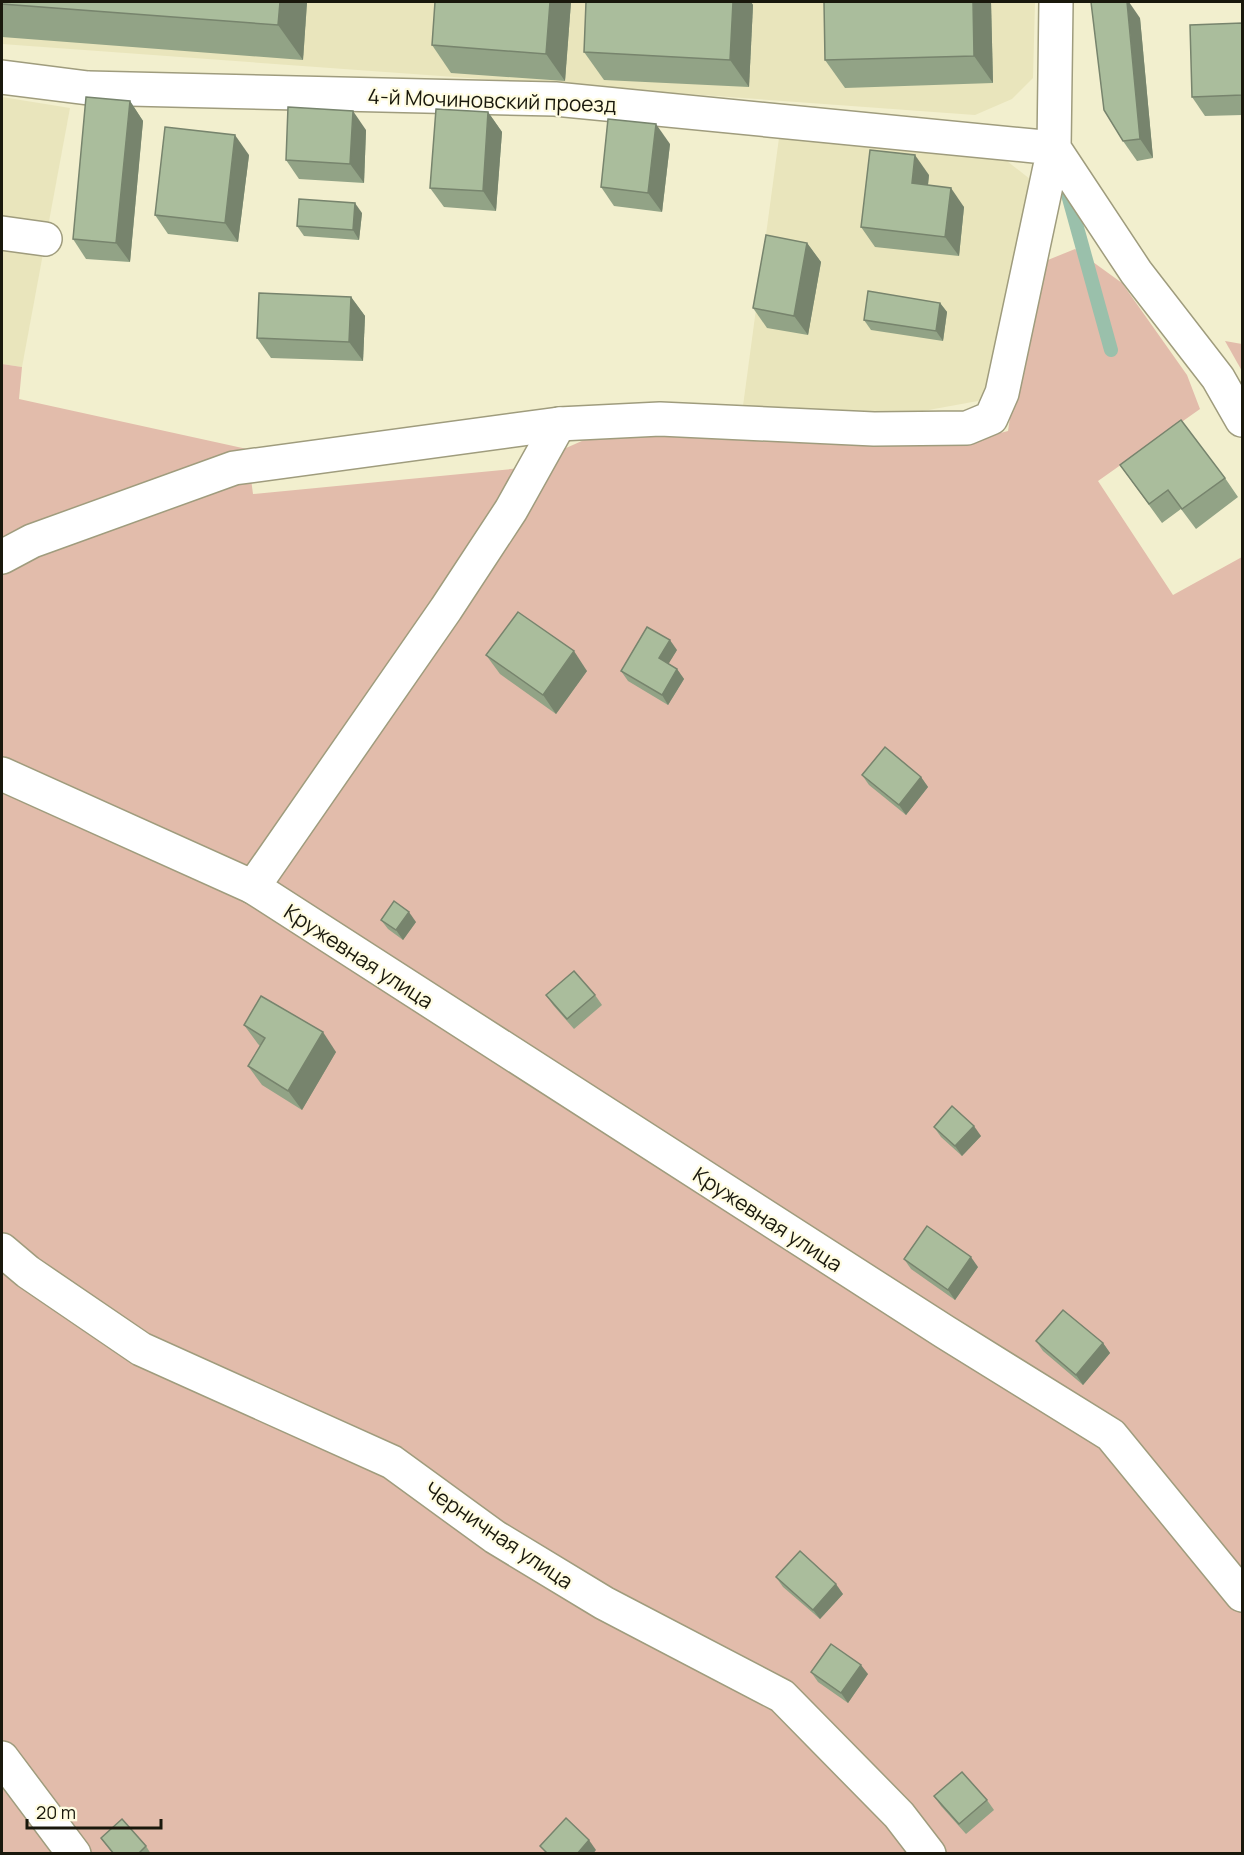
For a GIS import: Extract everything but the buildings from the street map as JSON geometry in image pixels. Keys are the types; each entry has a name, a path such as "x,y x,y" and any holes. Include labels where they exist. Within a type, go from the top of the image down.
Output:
{"street":[{"path":"2,557 32,541 234,468 559,424 660,419 874,429 967,428 991,418 1002,393 1054,148 1056,2"},
{"name":"4-й Мочиновский проезд","path":"2,77 88,88 555,99 1054,148"},
{"path":"1054,148 1136,272 1230,374 1242,420"},
{"path":"2,233 45,239"},
{"path":"253,887 511,510 559,424"},
{"name":"Кружевная улица","path":"2,774 253,887 945,1332 1111,1435 1242,1595"},
{"name":"Черничная улица","path":"2,1250 28,1272 141,1349 392,1462 495,1537 604,1603 782,1696 899,1815 929,1854"},
{"path":"2,1758 74,1854"}],"shaded area":[{"path":"2,2 1035,2 1033,78 1012,99 975,115 2,44"},
{"path":"2,97 70,108 22,367 2,364"},
{"path":"779,138 993,150 1040,187 989,399 890,417 743,406"},
{"path":"1075,249 1122,283 1187,375 1200,409 1098,481 1173,595 1242,557 1242,1853 2,1853 2,364 22,367 19,399 247,449 253,494 553,465 566,448 600,433 973,440 1008,431 1022,339 1038,264"},
{"path":"1225,341 1242,344 1242,371"}],"waterway":[{"path":"1065,184 1111,350"}]}
